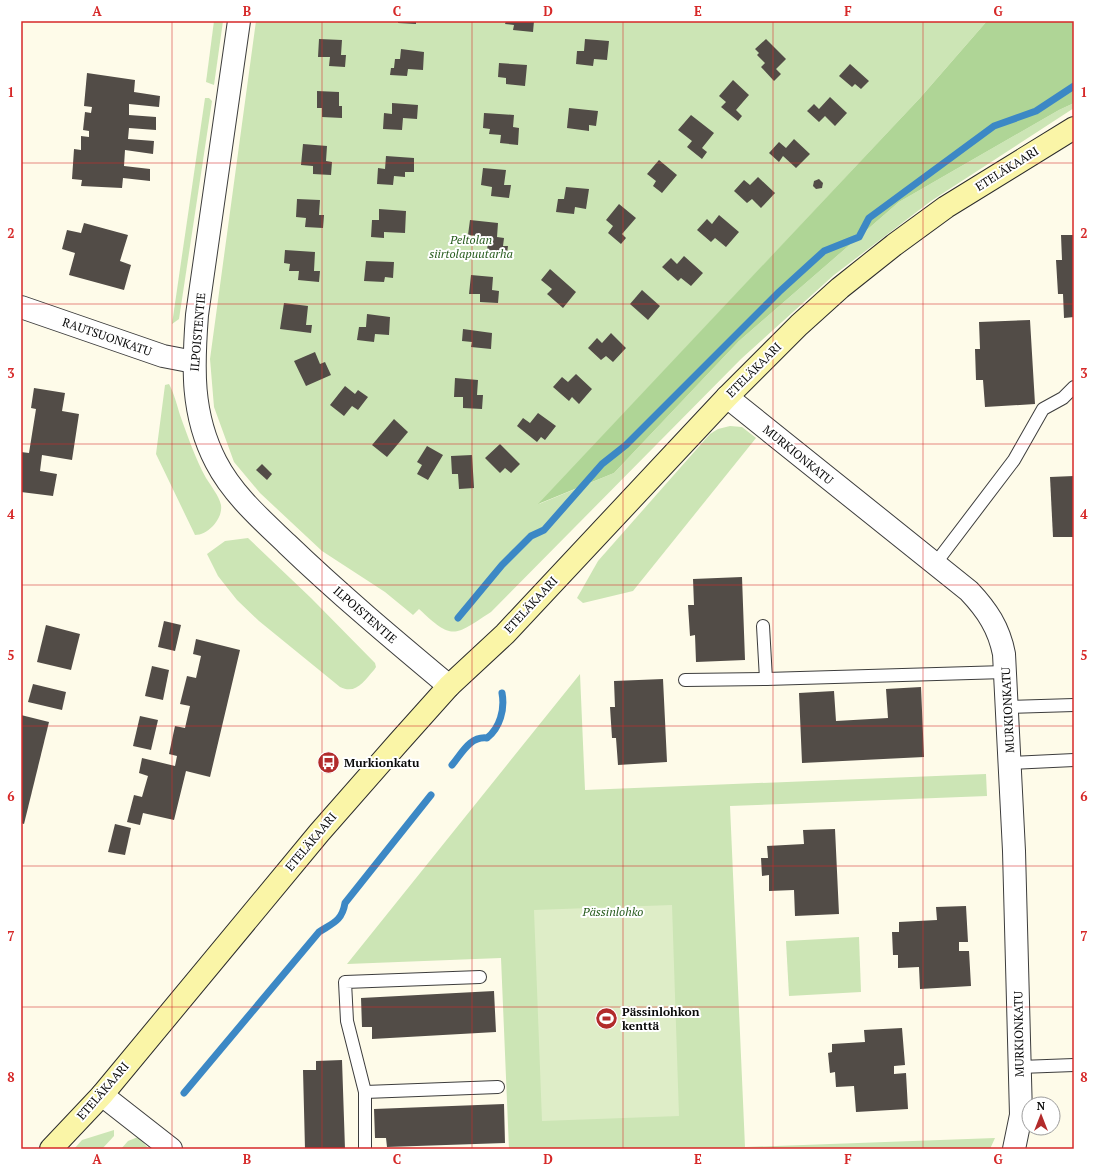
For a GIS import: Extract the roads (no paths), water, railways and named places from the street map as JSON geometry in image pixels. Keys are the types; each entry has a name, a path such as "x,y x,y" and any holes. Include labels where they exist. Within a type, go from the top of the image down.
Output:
{"main road":[{"name":"ETELÄKAARI","path":"51,1149 102,1095 319,833 449,686 505,634 727,397 799,325 840,288 894,245 946,207 1074,128"}],"street":[{"name":"ILPOISTENTIE","path":"239,21 230,96 197,315 194,385 202,424 216,462 233,488 254,512 324,580 449,686"},
{"name":"RAUTSUONKATU","path":"21,307 163,356 194,362"},
{"name":"MURKIONKATU","path":"727,397 969,591 984,607 999,633 1004,654 1011,763 1020,1067 1021,1115 1014,1149"},
{"path":"102,1095 171,1149"}],"lane":[{"path":"935,564 1014,460 1043,409 1063,398 1074,387"},
{"path":"763,626 766,679"},
{"path":"685,680 1005,672"},
{"path":"1008,707 1074,705"},
{"path":"1011,763 1074,760"},
{"path":"365,1149 365,1092 347,1021 345,982 480,977"},
{"path":"1020,1067 1074,1065"},
{"path":"365,1092 498,1087"}],"waterway":[{"path":"458,618 502,565 531,536 544,530 602,464 626,445 779,292 824,251 859,237 869,218 994,126 1036,111 1074,86"},
{"path":"452,765 471,742 481,738 487,738 492,734 498,724 502,712 502,693"},
{"path":"184,1093 319,932 333,924 339,918 342,914 345,903 431,795"}],"place":[{"name":"Murkionkatu","path":"329,763"},
{"name":"Pässinlohkon kenttä","path":"607,1019"}],"park label":[{"name":"Peltolan siirtolapuutarha","path":"471,247"},
{"name":"Pässinlohko","path":"613,912"}]}
